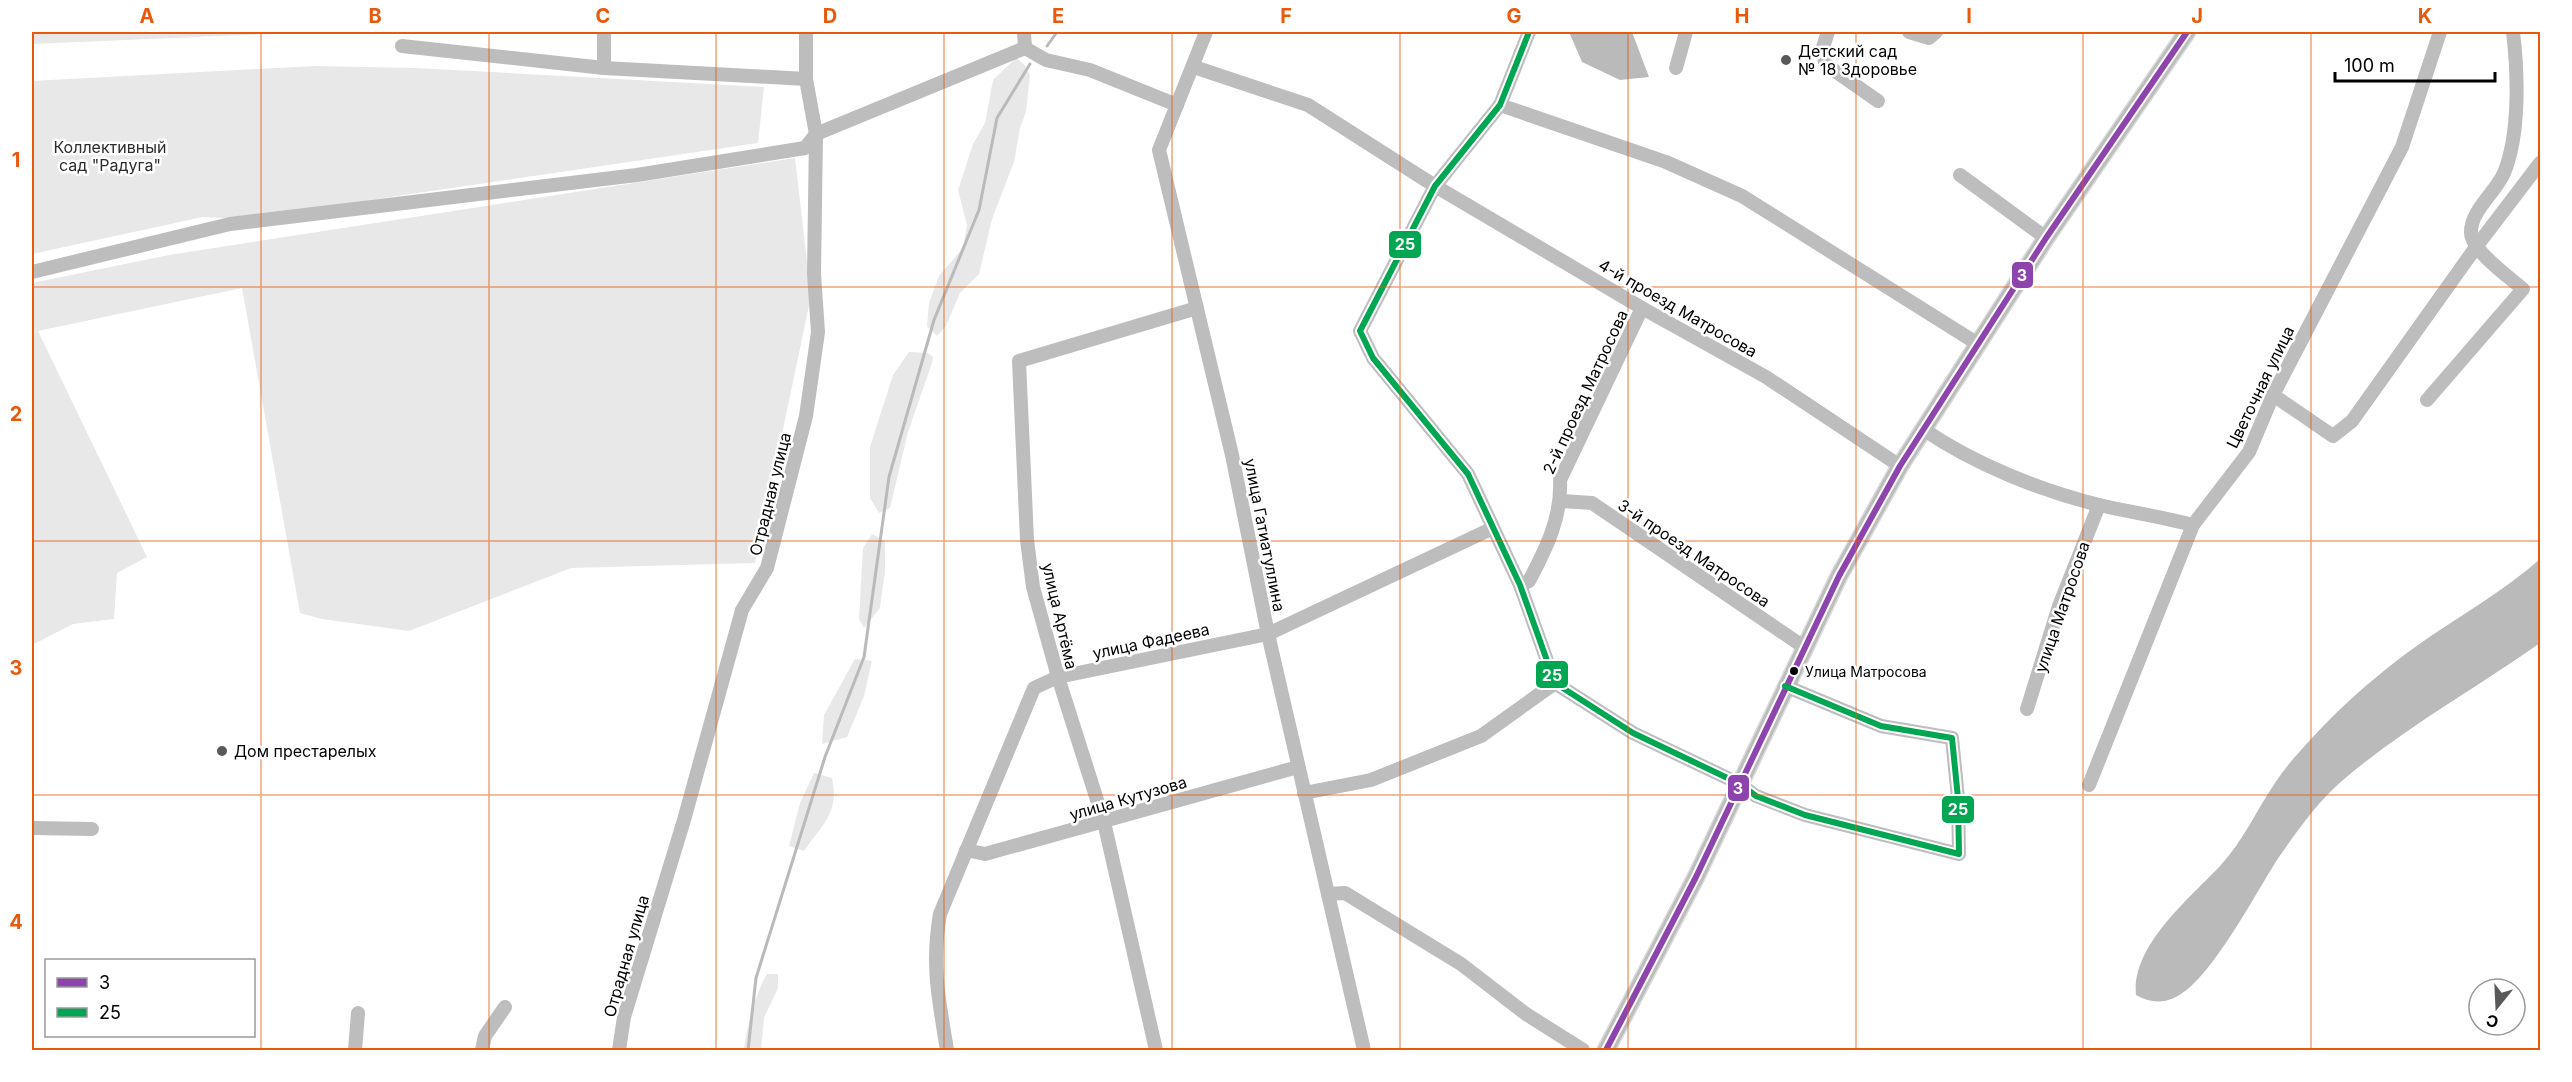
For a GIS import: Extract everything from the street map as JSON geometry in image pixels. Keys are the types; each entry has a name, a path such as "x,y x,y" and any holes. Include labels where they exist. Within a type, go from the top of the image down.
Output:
{"main road":[{"path":"1606,1050 1650,969 1839,576 1900,466 2046,238 2187,32"}],"street":[{"path":"604,32 604,68"},
{"name":"Отрадная улица","path":"619,1050 624,1017 684,820 742,610 768,568 806,416 818,332 814,274 816,134 806,79 806,32"},
{"path":"1024,32 1025,48"},
{"name":"улица Гатиатуллина","path":"1206,32 1194,67 1159,150 1241,496 1268,634 1364,1050"},
{"path":"1529,32 1500,105 1434,186 1360,331 1373,358 1468,474 1491,529 1520,585 1555,683 1633,733 1740,784 1756,796 1805,815 1959,854 1958,798 1952,738 1881,726 1785,686"},
{"path":"1676,68 1686,32"},
{"path":"1828,32 1823,46 1825,64 1878,101"},
{"path":"1909,32 1929,38 1936,32"},
{"name":"Цветочная улица","path":"2089,785 2193,525 2249,452 2273,395 2402,147 2440,32"},
{"path":"2427,400 2523,289 2476,247 2471,233 2474,221 2504,173 2512,135 2518,76 2513,32"},
{"path":"402,46 604,68 806,79"},
{"path":"1025,48 1046,60 1090,70 1177,105"},
{"path":"32,272 230,224 638,175 805,148 816,134 1025,48"},
{"name":"4-й проезд Матросова","path":"1194,67 1308,105 1434,186 1642,308 1766,377 1900,466"},
{"path":"1500,105 1666,162 1742,196 1978,344"},
{"path":"2273,395 2334,436 2352,421 2476,247 2541,163"},
{"path":"1960,175 2046,238"},
{"name":"улица Артёма","path":"1156,1050 1104,822 1058,678 1033,587 1028,540 1020,361 1197,308"},
{"name":"2-й проезд Матросова","path":"1520,585 1529,581 1544,552 1561,501 1560,480 1642,308"},
{"path":"1923,429 1943,443 2018,478 2099,505 2193,525"},
{"name":"3-й проезд Матросова","path":"1561,501 1592,503 1804,647"},
{"name":"улица Матросова","path":"2027,709 2059,606 2099,505"},
{"name":"улица Фадеева","path":"947,1050 935,976 935,947 940,914 1034,688 1058,678 1268,634 1491,529"},
{"path":"1304,793 1371,780 1481,736 1555,683"},
{"name":"улица Кутузова","path":"966,850 985,854 1298,767"},
{"path":"32,828 92,829"},
{"path":"1328,894 1345,893 1355,899 1461,964 1526,1014 1583,1050"},
{"path":"482,1050 485,1036 505,1007"},
{"path":"355,1050 358,1013"}],"green space":[{"path":"32,32 313,32 32,44"},
{"path":"1016,58 1024,64 1030,75 1026,112 1020,128 1014,162 992,219 979,274 960,293 946,326 937,336 927,326 929,303 939,276 963,248 967,225 958,190 973,144 985,123 993,80"},
{"name":"Коллективный сад \"Радуга\"","path":"314,66 417,68 764,87 758,143 240,219 203,217 32,254 32,81"},
{"path":"795,158 811,296 755,563 571,568 409,631 322,619 300,613 242,288 38,331 147,557 117,573 114,619 73,624 32,645 32,283 169,255"},
{"path":"909,352 928,353 933,357 932,363 908,432 890,508 879,513 870,498 870,447 893,375"},
{"path":"872,534 885,541 885,571 880,608 864,628 859,619 863,548"},
{"path":"855,659 872,661 864,696 847,737 822,744 824,715"},
{"path":"814,773 832,778 834,800 828,818 804,851 789,846 800,803"},
{"path":"767,974 778,974 778,988 764,1018 761,1050 744,1050 752,1011"}],"shaded area":[{"path":"1569,32 1632,32 1649,77 1620,80 1582,62"},
{"path":"2540,559 2540,643 2390,743 2334,788 2317,806 2279,857 2232,934 2188,989 2174,998 2159,1002 2136,995 2137,977 2152,941 2178,908 2229,856 2281,774 2324,725 2349,700 2390,666 2511,582"}],"waterway":[{"path":"1047,46 1057,32"},
{"path":"748,1050 756,978 825,757 864,657 889,477 934,320 979,210 997,118 1030,64"}],"transit line":[{"name":"25","path":"1529,32 1500,105 1435,186 1360,331 1373,358 1468,474 1520,585 1555,683 1633,733 1740,784 1756,796 1805,815 1959,854 1958,798 1952,738 1881,726 1785,686"},
{"name":"3","path":"1606,1050 1696,877 1839,576 1900,466 2046,238 2187,32"}],"place":[{"name":"Детский сад № 18 Здоровье","path":"1786,60"},
{"name":"Улица Матросова","path":"1794,671"},
{"name":"Дом престарелых","path":"222,751"}]}
